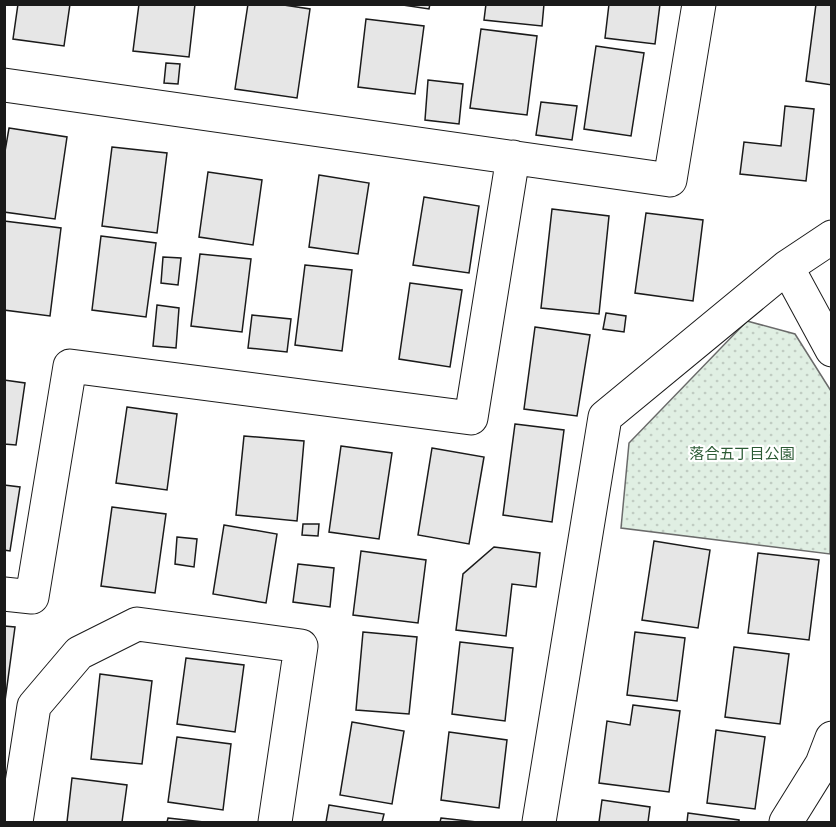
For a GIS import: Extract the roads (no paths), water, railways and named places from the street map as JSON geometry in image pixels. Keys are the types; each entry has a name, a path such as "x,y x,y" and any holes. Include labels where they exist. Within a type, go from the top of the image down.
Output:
{"street":[{"path":"4,85 670,180 699,4"},
{"path":"4,594 32,597 70,366 471,418 513,157"},
{"path":"539,822 604,417 787,267 831,237"},
{"path":"787,267 831,350"},
{"path":"16,822 34,706 79,653 137,624 301,646 274,822"},
{"path":"786,822 822,764 831,738"}],"park label":[{"name":"落合五丁目公園","path":"742,454"}]}
